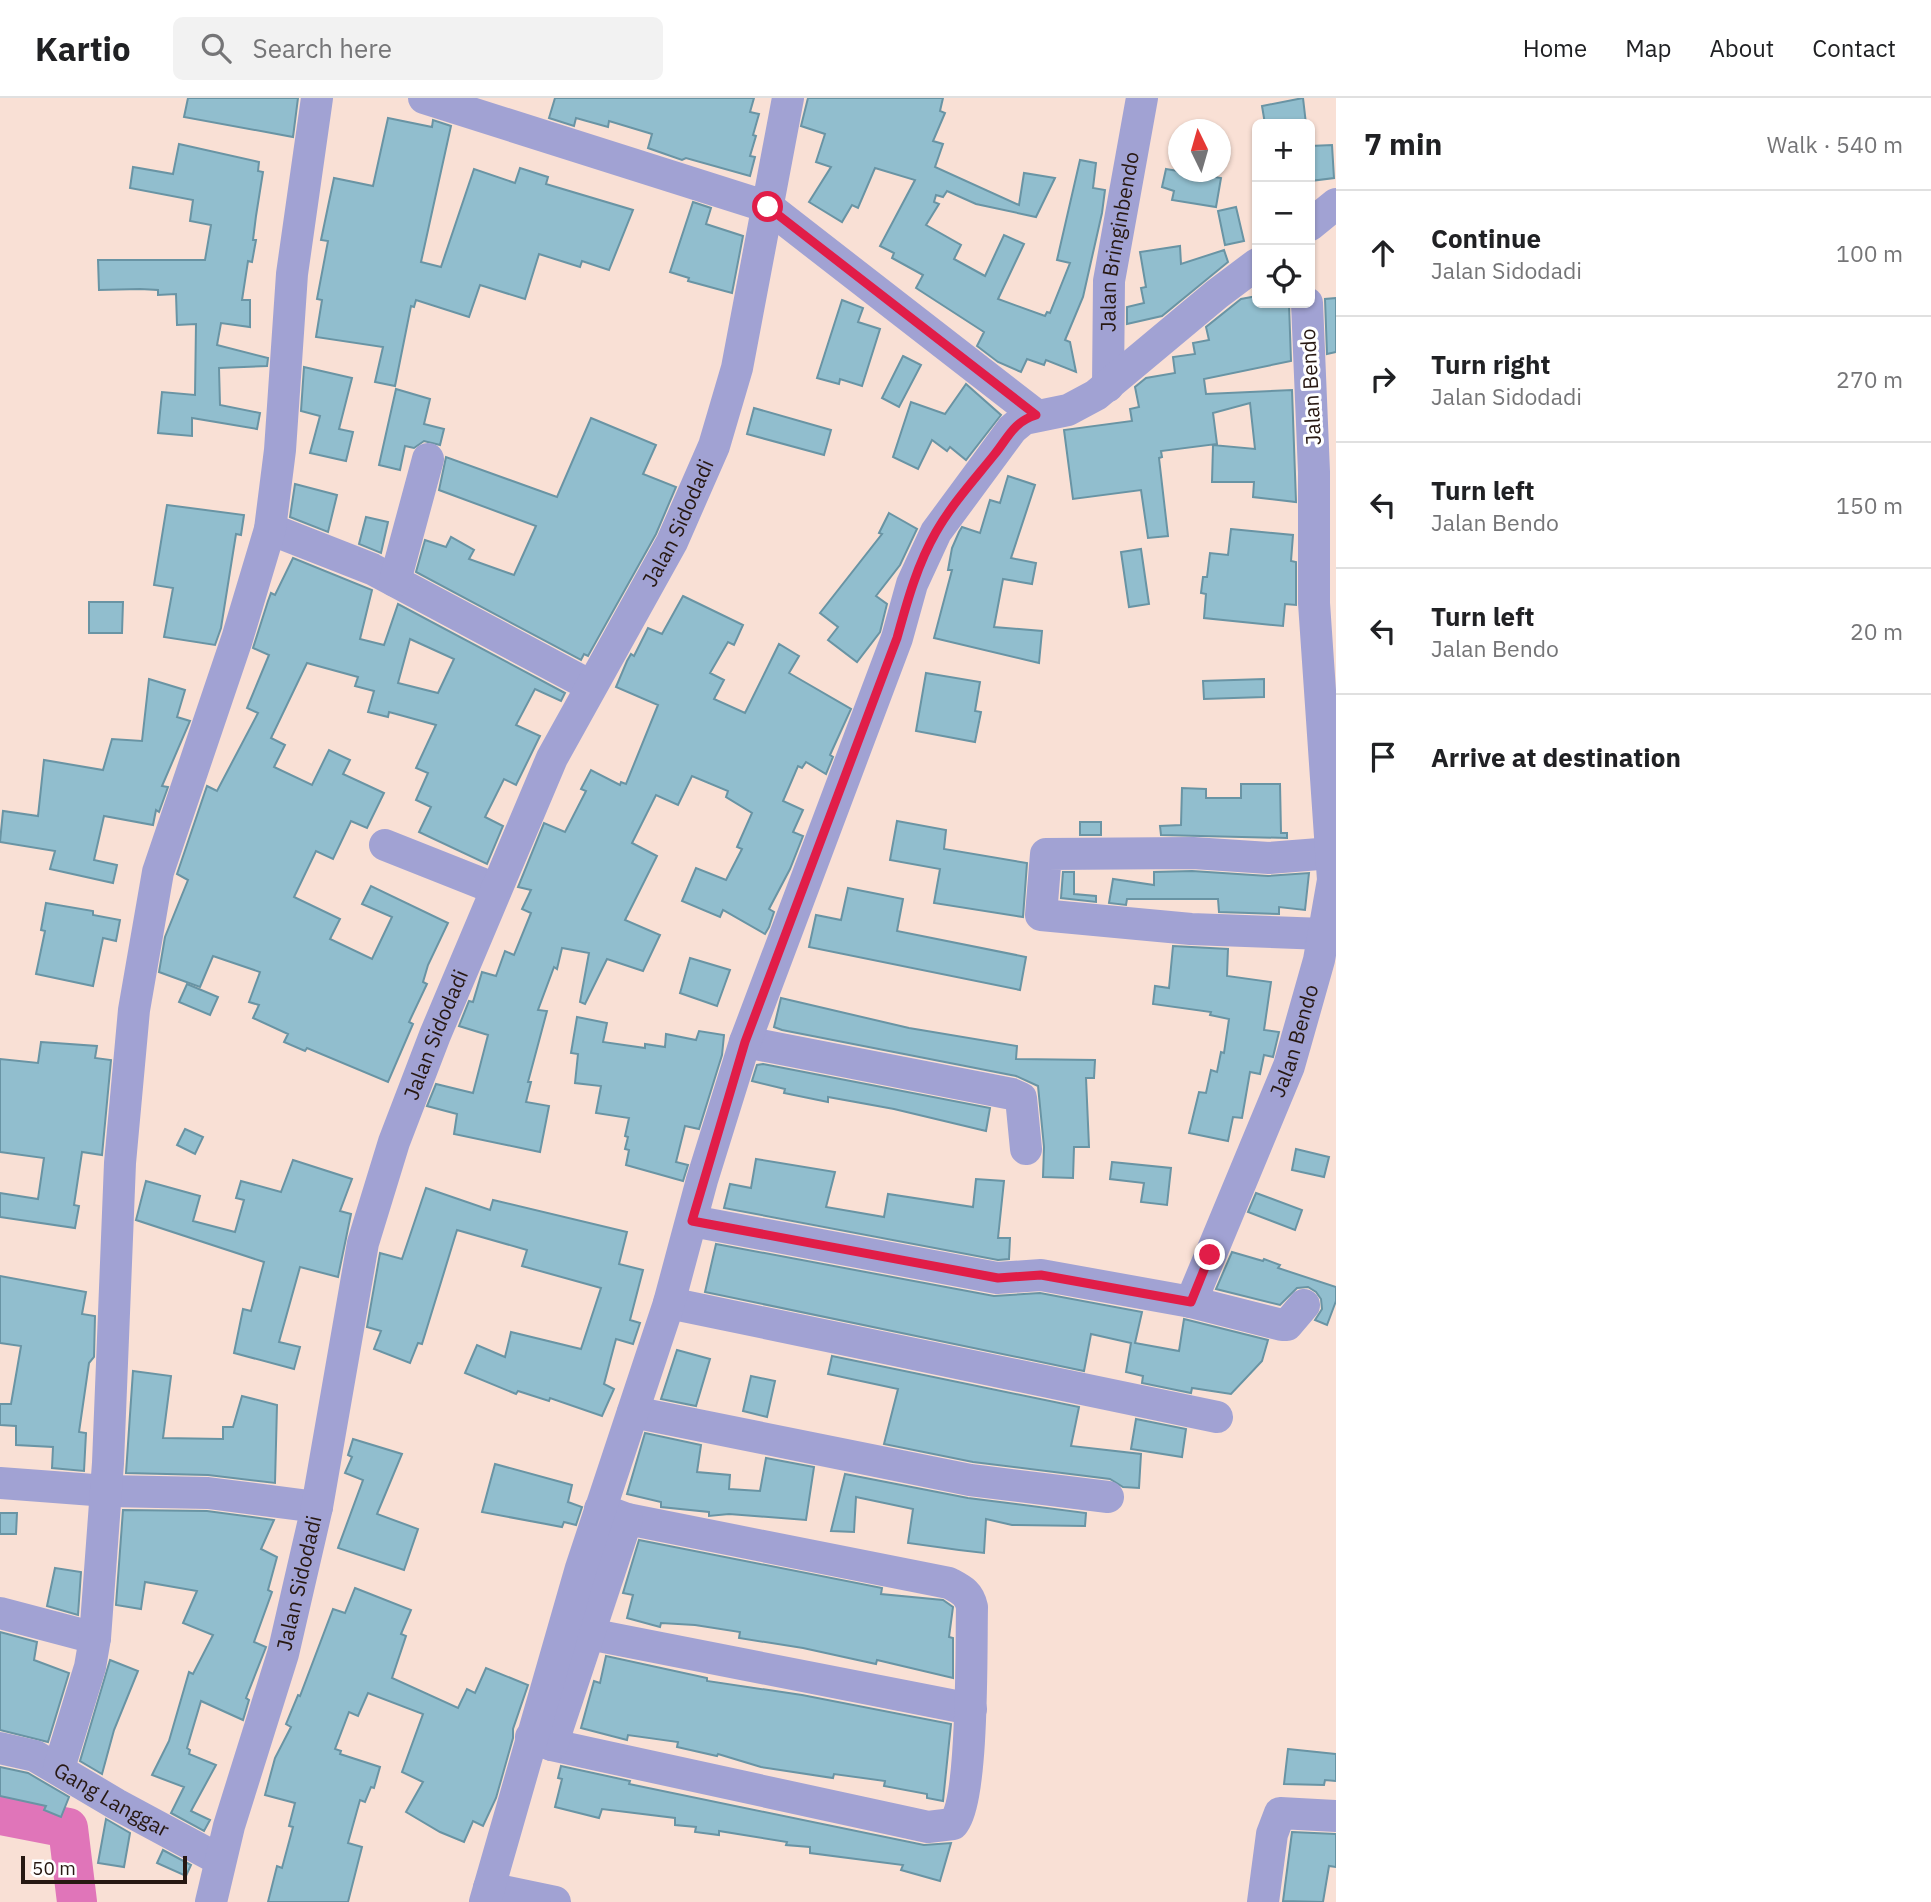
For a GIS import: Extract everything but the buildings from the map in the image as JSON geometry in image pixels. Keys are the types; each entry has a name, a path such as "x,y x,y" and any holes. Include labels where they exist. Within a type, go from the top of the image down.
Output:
{"street":[{"path":"59,1769 90,1667 95,1638 107,1491 120,1163 134,1010 143,949 158,872 237,639 270,529 280,450 292,274 317,98"},
{"path":"424,98 477,106 768,207 1036,415"},
{"name":"Jalan Sidodadi","path":"211,1902 220,1860 283,1654 317,1507 363,1243 394,1142 552,758 672,542 714,446 737,368 788,98"},
{"name":"Jalan Bringinbendo","path":"1108,386 1109,281 1142,98"},
{"path":"1315,221 1336,204"},
{"path":"541,1741 589,1634 633,1412 669,1303 745,1042 897,638 912,584 931,543 957,500 1012,429 1024,419 1068,410 1108,386 1252,268"},
{"name":"Jalan Bendo","path":"1191,1302 1289,1066 1324,934 1333,880 1329,756 1314,603 1325,467 1308,308"},
{"path":"395,581 428,459"},
{"path":"270,529 395,581 591,686"},
{"path":"385,845 496,889"},
{"path":"1324,934 1191,929 1041,915 1046,854 1193,853 1269,858 1332,853"},
{"path":"745,1042 1012,1094 1021,1098 1026,1149"},
{"path":"692,1221 998,1278 1041,1275 1191,1302 1282,1325 1287,1325 1304,1305"},
{"path":"669,1303 1217,1417"},
{"path":"633,1412 970,1480 1108,1497"},
{"path":"0,1483 107,1491 208,1493 317,1507"},
{"path":"541,1741 928,1827 945,1828 953,1824 962,1810 971,1709 972,1607 970,1597 963,1590 949,1583 613,1514"},
{"path":"555,1902 487,1895 541,1741 613,1514"},
{"path":"0,1613 95,1638"},
{"path":"589,1634 971,1709"},
{"name":"Gang Langgar","path":"0,1748 35,1756 116,1804 220,1860"},
{"path":"1263,1902 1272,1834 1280,1813 1336,1816"}],"waterway":[{"path":"0,1815 68,1828 77,1902"}],"route":[{"path":"768,207 1036,415 1024,419 1012,429 957,500 936,533 912,584 897,638 745,1042 692,1221 998,1278 1041,1275 1191,1302 1210,1255"}]}
